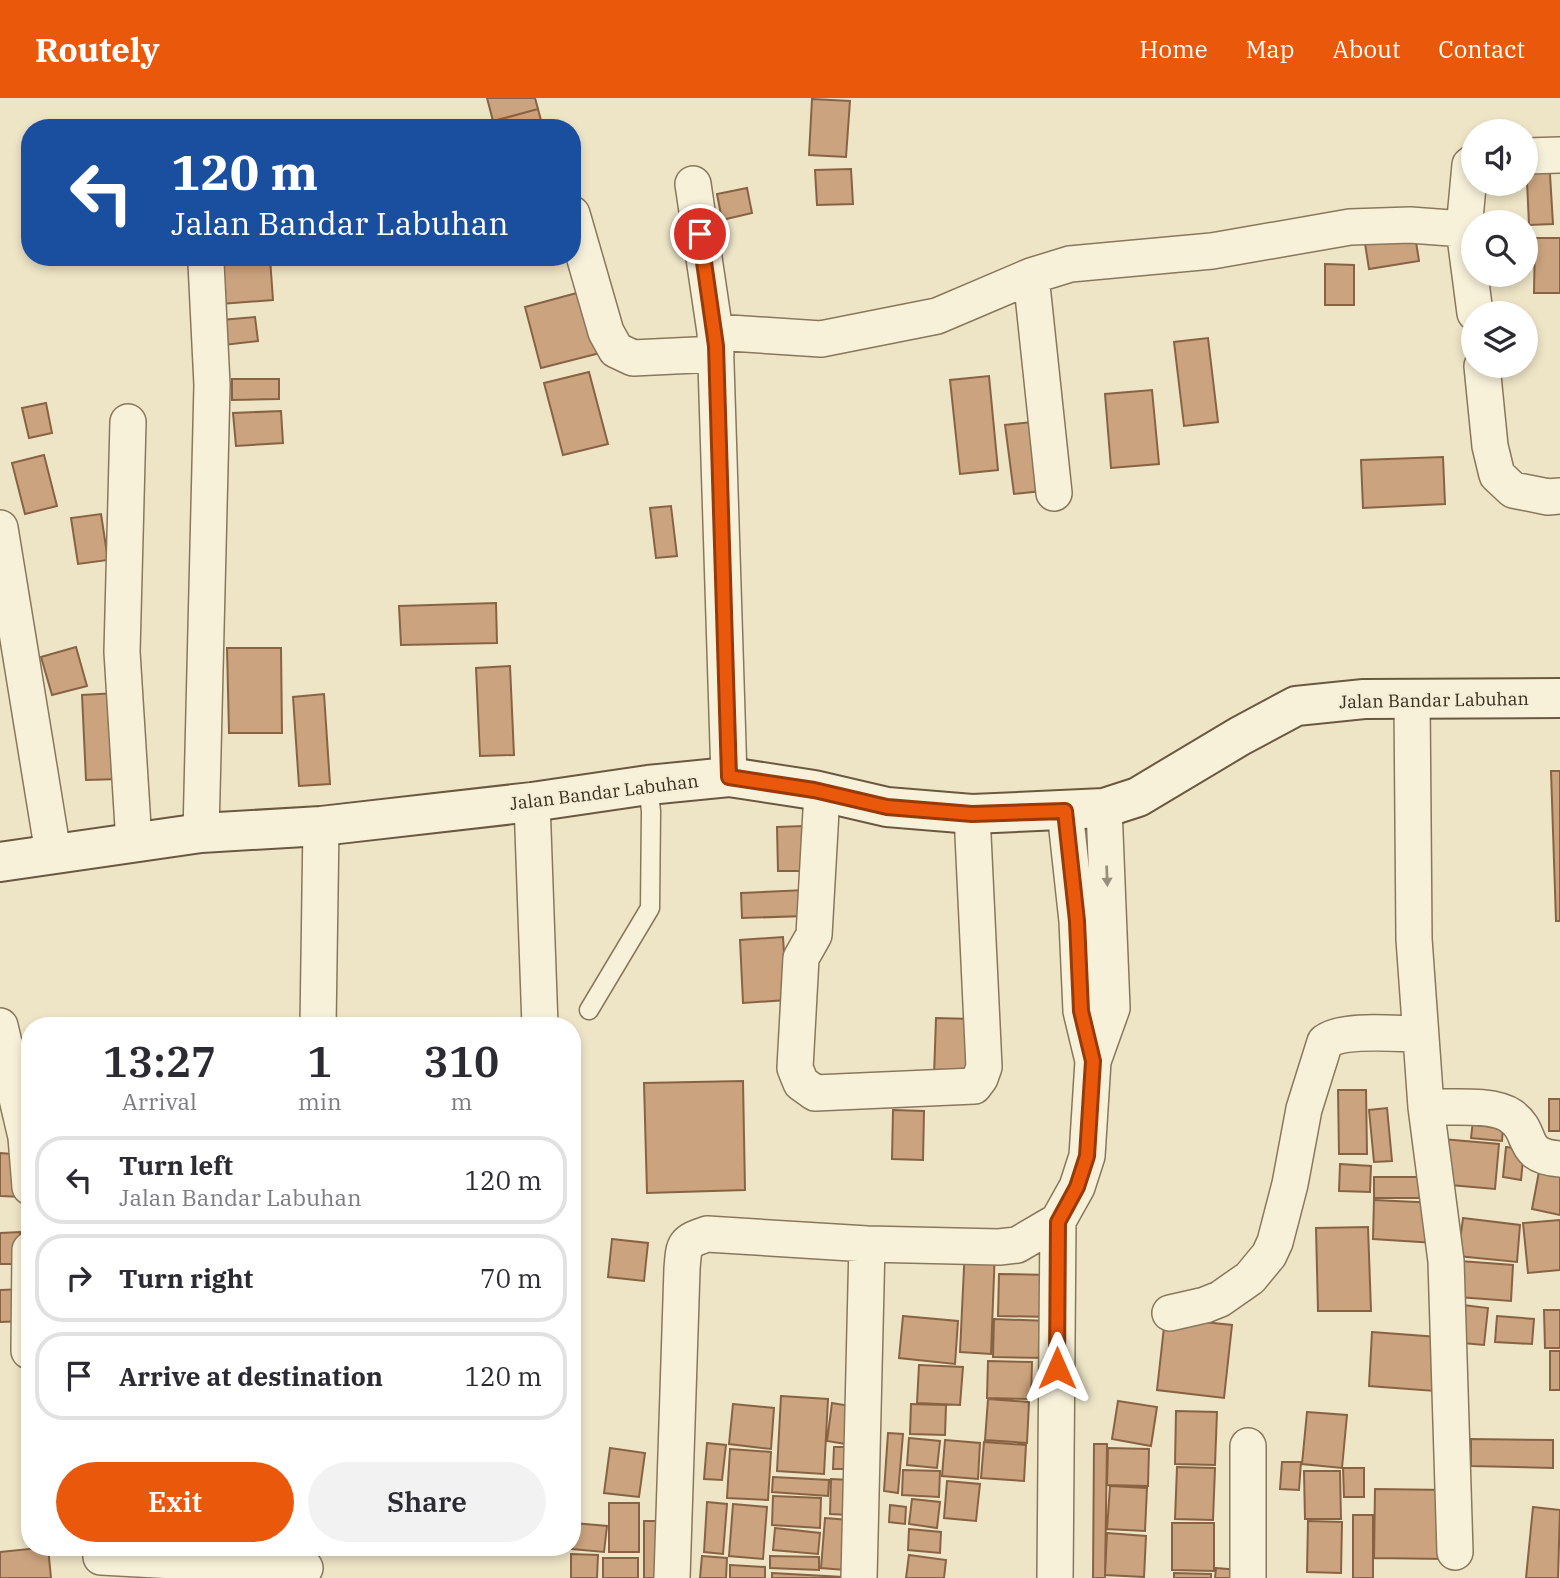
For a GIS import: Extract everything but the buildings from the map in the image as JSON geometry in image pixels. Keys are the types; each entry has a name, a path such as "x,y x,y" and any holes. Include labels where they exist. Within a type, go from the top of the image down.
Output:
{"main road":[{"name":"Jalan Bandar Labuhan","path":"0,862 201,833 321,825 729,777 887,807 972,814 1104,808 1138,797 1296,706 1364,699 1560,698"}],"street":[{"path":"1538,156 1560,155"},
{"path":"693,184 715,343 729,777"},
{"path":"581,245 606,332 615,350 633,358 715,343 821,339 937,316 1031,276 1070,264 1212,251 1350,227 1410,225 1461,229"},
{"path":"201,833 212,385 206,266"},
{"path":"1031,276 1055,493"},
{"path":"1483,378 1490,446 1497,475 1513,490 1548,497 1560,496"},
{"path":"128,422 122,652 134,843"},
{"path":"0,528 53,853"},
{"path":"1412,700 1414,939 1426,1107 1446,1261 1455,1552"},
{"path":"822,793 814,935 801,958 795,1068 801,1083 815,1093 974,1086 980,1078 984,1067 972,814"},
{"path":"532,802 540,1017"},
{"path":"1055,1578 1058,1222 1077,1187 1087,1156 1093,1061 1112,1008 1104,808"},
{"path":"1065,811 1077,921 1081,1011 1093,1061"},
{"path":"317,1017 321,825"},
{"path":"0,1026 21,1116"},
{"path":"1170,1313 1205,1306 1220,1299 1250,1279 1269,1255 1290,1184 1304,1109 1325,1042 1331,1037 1345,1034 1420,1034"},
{"path":"1426,1107 1496,1109 1512,1116 1535,1152 1546,1158 1560,1159"},
{"path":"672,1578 682,1269 688,1241 708,1234 867,1244 1008,1246 1029,1239 1058,1222"},
{"path":"859,1578 867,1244"},
{"path":"1248,1446 1248,1578"},
{"path":"101,1556 306,1564"}],"lane":[{"path":"589,1010 650,908 651,811 648,785"}],"route":[{"path":"700,234 716,346 729,777 814,790 887,807 972,814 1065,811 1077,921 1081,1011 1093,1061 1087,1156 1077,1187 1058,1222 1057,1368"}]}
